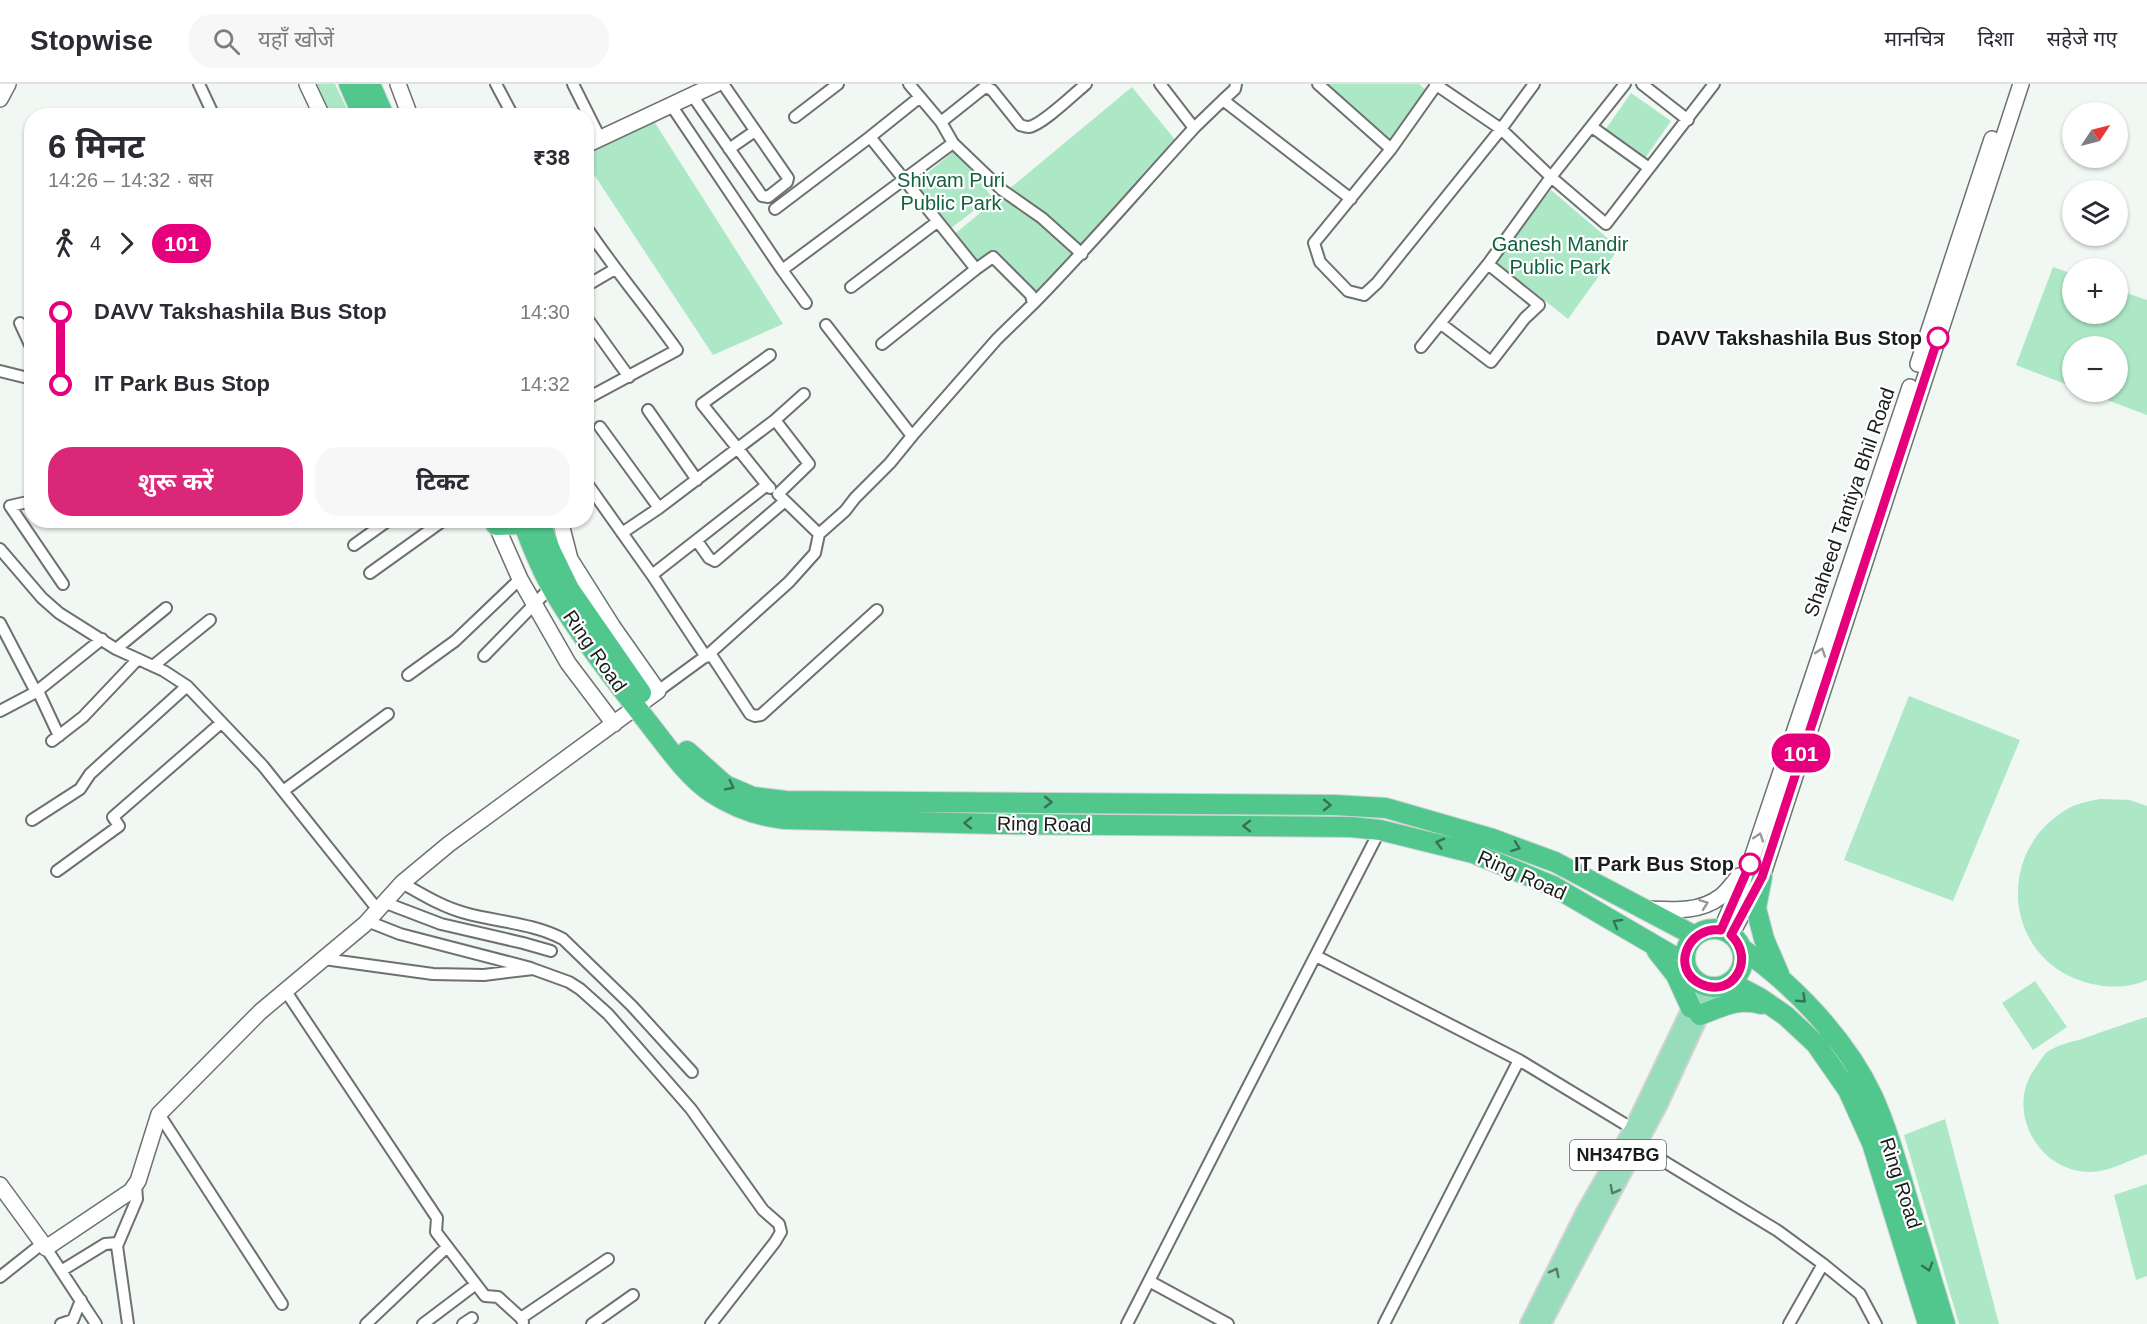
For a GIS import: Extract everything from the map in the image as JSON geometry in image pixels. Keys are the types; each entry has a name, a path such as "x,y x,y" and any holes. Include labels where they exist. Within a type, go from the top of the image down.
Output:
{"highway":[{"path":"349,84 360,108"},
{"path":"370,84 380,108"},
{"name":"Ring Road","path":"529,528 535,555 552,586 613,678 647,700 678,760 709,792 734,807 760,816 784,819 999,824 1351,827 1380,830 1473,852 1553,886 1685,963"},
{"name":"Ring Road","path":"533,528 550,550 569,589 674,739 725,785 753,797 786,801 1312,805 1386,808 1490,838 1555,862 1695,936"},
{"path":"1756,870 1756,908 1764,939 1783,982"},
{"path":"1707,930 1731,938 1743,955 1741,967 1714,984 1690,974 1685,963 1687,948 1695,936 1707,930"},
{"name":"Ring Road","path":"1731,938 1763,963 1812,1009 1839,1040 1872,1096 1896,1162 1945,1324"},
{"path":"1649,942 1676,975 1696,1011 1738,1001 1762,1004 1782,1017 1801,1035 1848,1090"},
{"name":"Ring Road","path":"1714,984 1760,998 1786,1016 1816,1044 1848,1090 1872,1143 1928,1324"}],"main road":[{"path":"0,99 8,84"},
{"path":"307,84 318,108"},
{"path":"398,84 407,108"},
{"path":"594,141 671,105 692,91 716,84"},
{"name":"Shaheed Tantiya Bhil Road","path":"1817,683 2010,84"},
{"path":"1731,938 1756,870 1817,683 2021,84"},
{"path":"497,528 520,579 568,663 614,724"},
{"path":"0,1185 44,1246 136,1186 159,1114 260,1012 367,921 402,883 449,844 647,700 613,627 570,559 562,528"},
{"path":"1647,909 1678,910 1703,906 1721,896 1756,870"},
{"name":"NH347BG","path":"1529,1324 1586,1210 1659,1104 1696,1011 1714,984"},
{"name":"NH347BG","path":"1542,1324 1635,1137"}],"street":[{"path":"199,84 210,108"},
{"path":"496,84 509,108"},
{"path":"573,84 581,108"},
{"path":"692,91 762,196 768,197 787,182 788,178 723,84"},
{"path":"795,117 838,84"},
{"path":"909,84 941,122 953,143 1002,190 1042,218 1082,254"},
{"path":"941,122 985,87 996,87 1020,124 1026,127 1031,126 1049,115 1086,84"},
{"path":"1160,84 1194,128"},
{"path":"647,700 708,655 789,582 815,553 819,534 845,511 890,464 997,339 1082,254 1194,128 1235,88 1236,84"},
{"path":"1318,84 1391,149"},
{"path":"1534,84 1501,129 1377,283 1364,295 1348,291 1320,262 1314,243 1391,149 1436,84 1501,129 1551,177 1606,224 1714,84"},
{"path":"1421,347 1488,264 1551,177 1624,84"},
{"path":"1642,84 1688,120"},
{"path":"775,209 920,97"},
{"path":"1222,100 1351,199"},
{"path":"671,105 806,303"},
{"path":"1592,126 1649,168"},
{"path":"729,149 755,131"},
{"path":"870,137 902,180 976,269"},
{"path":"782,270 953,143"},
{"path":"851,286 937,222"},
{"path":"594,239 677,350 594,395"},
{"path":"882,344 993,257 1031,295 1033,304"},
{"path":"1440,323 1491,362 1539,305 1488,264"},
{"path":"594,281 615,269"},
{"path":"20,323 24,332"},
{"path":"825,325 912,436"},
{"path":"594,328 629,377"},
{"path":"770,356 702,404 767,485 819,534"},
{"path":"0,371 24,377"},
{"path":"622,533 697,480 775,420 804,394"},
{"path":"648,410 697,480"},
{"path":"697,541 715,561 781,497 809,464 775,420"},
{"path":"600,427 659,507"},
{"path":"652,575 767,485"},
{"path":"594,493 750,714 761,715 877,610"},
{"path":"24,503 5,508 63,584"},
{"path":"354,545 378,528"},
{"path":"370,573 433,528"},
{"path":"0,549 42,598 59,613 116,649 153,666 187,686 263,766 382,906 441,924 551,951"},
{"path":"408,675 455,641 520,579"},
{"path":"484,656 552,586"},
{"path":"116,649 166,608"},
{"path":"153,666 210,620"},
{"path":"1,630 37,691 55,738 83,717 138,659"},
{"path":"0,711 37,691 102,639"},
{"path":"32,820 80,789 90,774 187,686"},
{"path":"283,790 388,714"},
{"path":"57,871 119,826 113,817 221,723"},
{"path":"1127,1324 1380,830"},
{"path":"402,883 447,907 549,932 563,939 632,1006 692,1072"},
{"path":"367,921 400,934 533,969 569,982 608,1014 691,1108 763,1210 774,1217 782,1232 711,1324"},
{"path":"1316,956 1519,1060 1778,1231 1823,1264 1860,1294 1876,1324"},
{"path":"324,959 433,974 484,975 533,969"},
{"path":"285,990 437,1218 436,1232 485,1296 498,1297 523,1321 608,1258"},
{"path":"1384,1324 1519,1060"},
{"path":"159,1114 282,1304"},
{"path":"128,1324 117,1243 135,1205 138,1194 136,1186"},
{"path":"61,1271 105,1244 117,1243"},
{"path":"0,1277 44,1246 96,1324"},
{"path":"366,1324 447,1247"},
{"path":"1789,1324 1823,1264"},
{"path":"1149,1281 1228,1324"},
{"path":"423,1324 476,1284"},
{"path":"592,1324 633,1295"},
{"path":"61,1324 73,1320 81,1300"}],"green space":[{"path":"317,84 335,84 347,108 328,108"},
{"path":"1317,84 1419,84 1426,90 1389,140"},
{"path":"1132,87 1177,142 1037,296 997,254 974,262 951,237"},
{"path":"1631,93 1671,121 1643,161 1603,133"},
{"path":"652,118 783,324 713,355 594,175 594,151"},
{"name":"Shivam Puri Public Park","path":"955,150 992,197 946,232 911,187"},
{"name":"Ganesh Mandir Public Park","path":"1551,190 1619,248 1568,319 1494,260"},
{"path":"2053,267 2062,270 2062,324 2128,324 2128,293 2147,300 2147,415 2113,402 2128,402 2128,336 2062,336 2062,383 2016,365"},
{"path":"1909,696 2020,740 1953,901 1844,860"},
{"path":"2100,799 2130,800 2147,806 2147,980 2117,987 2098,985 2067,975 2043,957 2027,934 2019,908 2019,880 2027,853 2044,828 2069,808"},
{"path":"2035,981 2067,1027 2033,1050 2002,1003"},
{"path":"2147,1017 2147,1154 2112,1168 2090,1172 2071,1169 2055,1161 2041,1150 2031,1135 2025,1118 2023,1101 2027,1083 2038,1063 2047,1052 2055,1047"},
{"path":"1945,1119 1999,1324 1959,1324 1904,1135"},
{"path":"2147,1184 2147,1276 2136,1280 2114,1195"}],"bus line":[{"name":"101","path":"1750,864 1721,930 1701,932 1695,936 1687,948 1685,963 1687,969 1702,985 1723,986 1739,973 1743,955 1738,943 1731,935 1762,877 1938,338"}],"place":[{"name":"DAVV Takshashila Bus Stop","path":"1938,338"},
{"name":"IT Park Bus Stop","path":"1750,864"}]}
